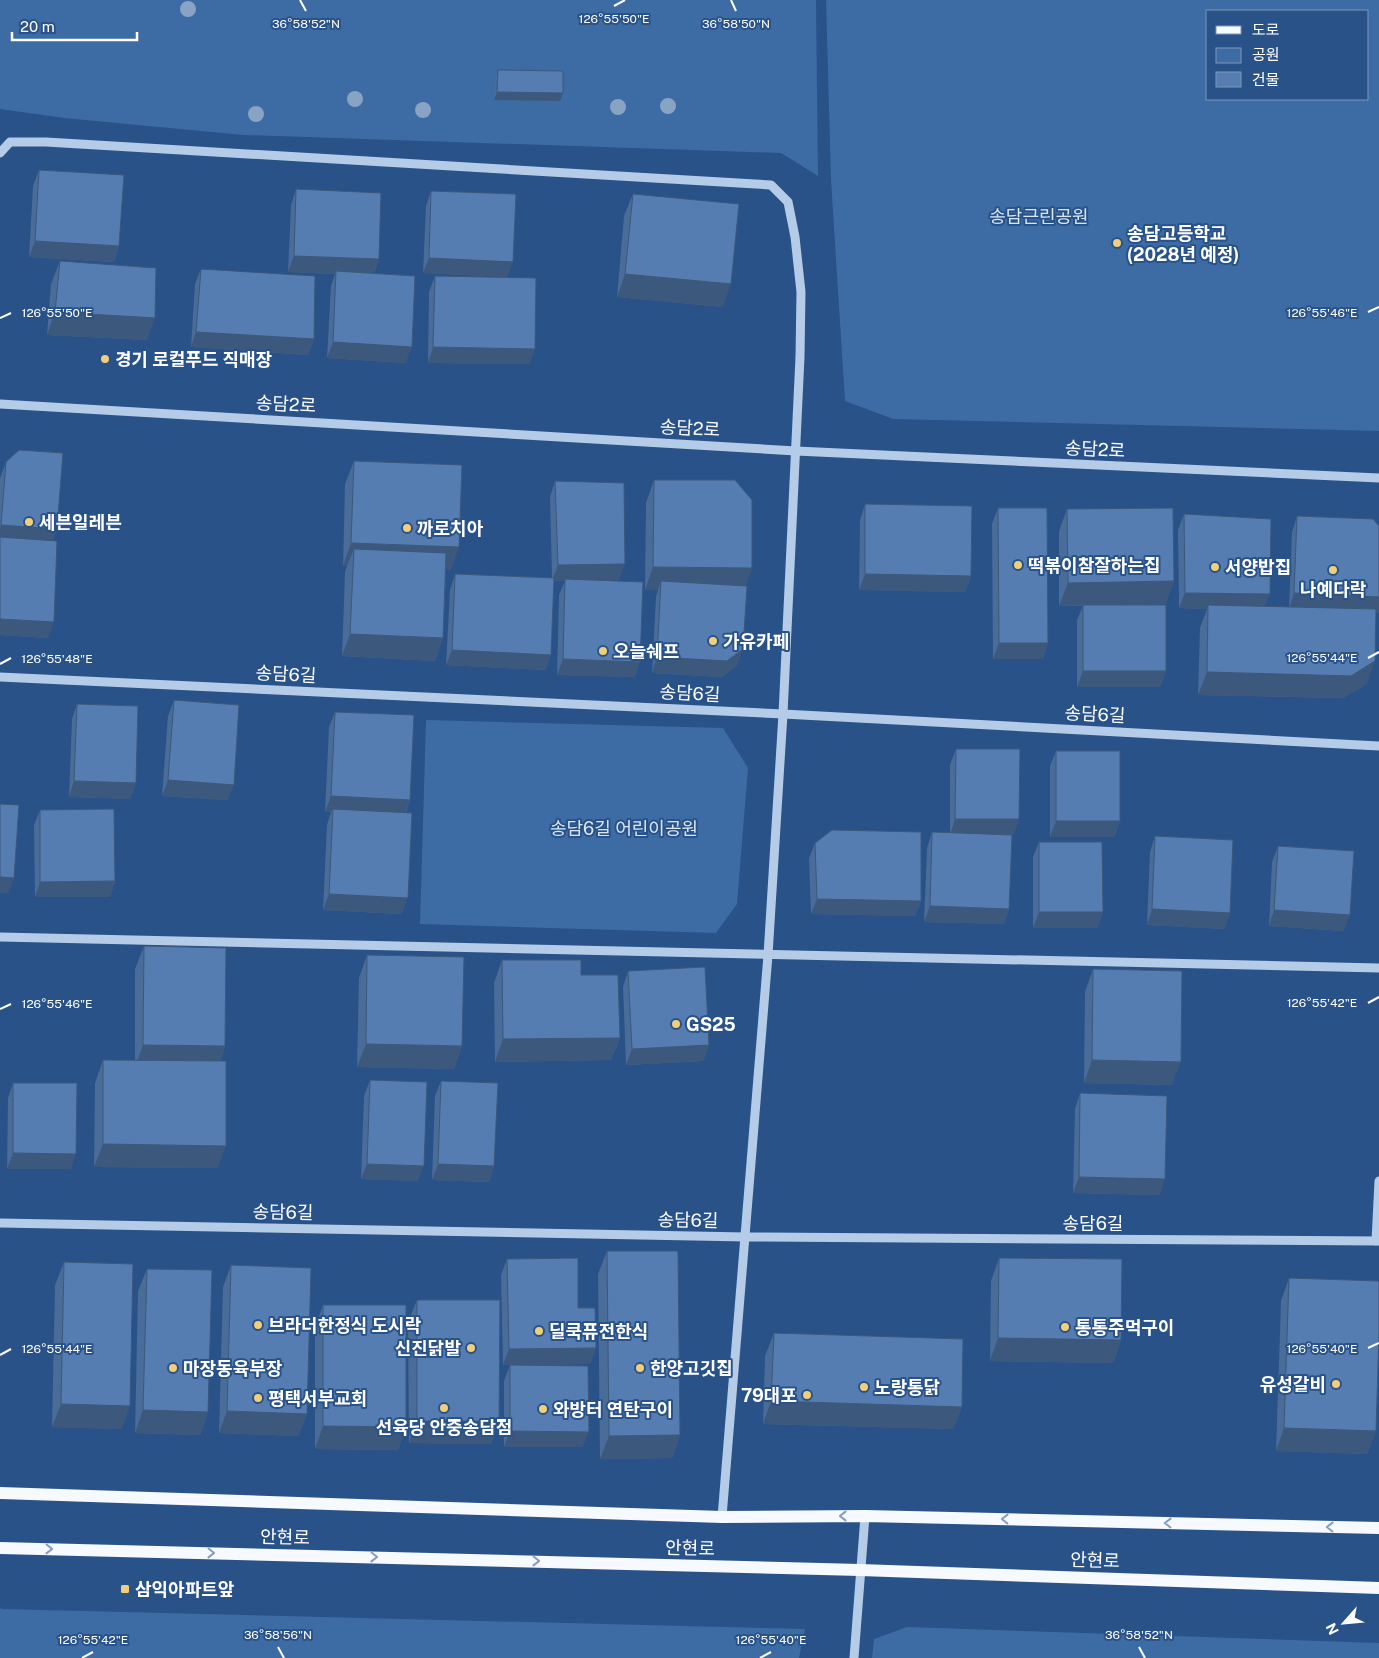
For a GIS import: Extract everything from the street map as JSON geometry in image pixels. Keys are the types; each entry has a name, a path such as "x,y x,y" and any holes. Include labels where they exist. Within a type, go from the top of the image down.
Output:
{"main road":[{"name":"안현로","path":"0,1493 722,1517 865,1516 1379,1528"},
{"name":"안현로","path":"0,1548 860,1570 1379,1588"}],"street":[{"path":"0,153 10,142 46,142 771,185 788,202 796,237 801,292 796,451 783,714 768,955 722,1517"},
{"name":"송담2로","path":"0,404 796,451 1379,478"},
{"name":"송담6길","path":"0,677 783,714 1379,746"},
{"path":"0,937 1379,968"},
{"name":"송담6길","path":"0,1223 746,1237 1377,1241 1379,1180"},
{"path":"854,1658 865,1516"}],"green space":[{"path":"0,0 816,0 818,176 781,153 243,135 64,118 0,109"},
{"name":"송담근린공원","path":"826,0 1379,0 1379,431 893,419 845,401 831,180"},
{"name":"송담6길 어린이공원","path":"426,720 723,728 748,768 737,904 716,933 420,924"},
{"path":"0,1608 805,1629 799,1658 0,1658"},
{"path":"907,1627 1379,1643 1379,1658 872,1658 874,1639"}],"building":[{"path":"498,70 563,71 563,93 497,92"},
{"path":"39,170 124,175 119,246 35,241"},
{"path":"296,189 381,193 379,259 294,256"},
{"path":"431,191 516,194 513,262 429,258"},
{"path":"633,194 739,204 731,284 625,274"},
{"path":"60,261 156,268 155,318 55,312"},
{"path":"201,269 315,276 314,339 196,332"},
{"path":"336,271 415,276 412,347 333,342"},
{"path":"435,276 536,278 535,349 433,347"},
{"path":"19,450 63,453 57,529 1,525 6,462"},
{"path":"354,461 462,465 459,547 351,543"},
{"path":"654,480 735,480 752,500 752,568 653,567"},
{"path":"555,481 624,483 625,564 558,565"},
{"path":"865,504 972,506 971,576 865,574"},
{"path":"998,508 1047,508 1048,643 999,643"},
{"path":"1173,508 1174,581 1068,583 1067,509"},
{"path":"1184,514 1271,519 1270,594 1185,593"},
{"path":"1297,516 1373,519 1379,526 1379,597 1294,593"},
{"path":"0,537 57,541 54,622 0,619"},
{"path":"354,549 446,553 443,638 350,634"},
{"path":"455,574 554,578 551,655 452,650"},
{"path":"565,579 643,582 640,662 563,659"},
{"path":"661,581 747,586 743,649 727,661 657,657"},
{"path":"1083,605 1166,605 1166,671 1083,671"},
{"path":"1208,605 1376,609 1375,661 1351,676 1207,672"},
{"path":"174,700 239,705 234,785 168,780"},
{"path":"77,704 138,706 136,783 74,781"},
{"path":"335,712 414,715 410,800 331,796"},
{"path":"956,749 1020,749 1019,819 955,819"},
{"path":"1056,751 1120,751 1120,821 1056,821"},
{"path":"0,804 19,805 14,878 0,877"},
{"path":"114,809 115,881 40,882 40,810"},
{"path":"333,809 412,813 408,898 329,894"},
{"path":"832,830 921,832 921,901 817,899 815,843"},
{"path":"932,832 1012,835 1009,909 930,906"},
{"path":"1155,836 1233,840 1230,913 1152,909"},
{"path":"1039,842 1102,842 1103,912 1039,912"},
{"path":"1278,846 1354,851 1350,915 1274,910"},
{"path":"144,946 226,948 225,1046 143,1045"},
{"path":"367,955 464,957 462,1046 366,1044"},
{"path":"502,960 581,960 581,975 618,975 620,1038 503,1039"},
{"path":"705,967 709,1045 632,1049 628,971"},
{"path":"1093,969 1182,971 1181,1062 1092,1060"},
{"path":"103,1060 226,1061 226,1146 103,1144"},
{"path":"370,1080 427,1082 424,1166 367,1164"},
{"path":"441,1081 498,1083 494,1166 438,1164"},
{"path":"13,1083 77,1083 76,1154 13,1153"},
{"path":"1080,1093 1167,1096 1165,1179 1079,1177"},
{"path":"607,1251 678,1251 680,1435 609,1436"},
{"path":"578,1258 578,1308 595,1308 596,1348 509,1349 507,1259"},
{"path":"999,1258 1122,1259 1121,1340 998,1338"},
{"path":"64,1262 133,1264 130,1406 61,1404"},
{"path":"231,1265 311,1268 307,1414 227,1411"},
{"path":"147,1269 212,1270 208,1412 143,1410"},
{"path":"1289,1278 1379,1281 1376,1431 1284,1428"},
{"path":"417,1300 500,1300 499,1421 417,1421"},
{"path":"323,1305 406,1305 406,1427 323,1426"},
{"path":"774,1333 963,1339 962,1407 771,1401"},
{"path":"510,1365 588,1366 589,1432 510,1431"}],"place":[{"name":"송담고등학교 (2028년 예정)","path":"1117,243"},
{"name":"경기 로컬푸드 직매장","path":"105,359"},
{"name":"세븐일레븐","path":"29,522"},
{"name":"까로치아","path":"407,528"},
{"name":"떡볶이참잘하는집","path":"1018,565"},
{"name":"서양밥집","path":"1215,567"},
{"name":"나예다락","path":"1333,570"},
{"name":"가유카페","path":"713,641"},
{"name":"오늘쉐프","path":"603,651"},
{"name":"GS25","path":"676,1024"},
{"name":"브라더한정식 도시락","path":"258,1325"},
{"name":"통통주먹구이","path":"1065,1327"},
{"name":"딜쿡퓨전한식","path":"539,1331"},
{"name":"신진닭발","path":"471,1348"},
{"name":"마장동육부장","path":"173,1368"},
{"name":"한양고깃집","path":"640,1368"},
{"name":"유성갈비","path":"1336,1384"},
{"name":"노랑통닭","path":"864,1387"},
{"name":"79대포","path":"807,1395"},
{"name":"평택서부교회","path":"258,1398"},
{"name":"선육당 안중송담점","path":"444,1408"},
{"name":"와방터 연탄구이","path":"543,1409"},
{"name":"삼익아파트앞","path":"125,1589"}]}
